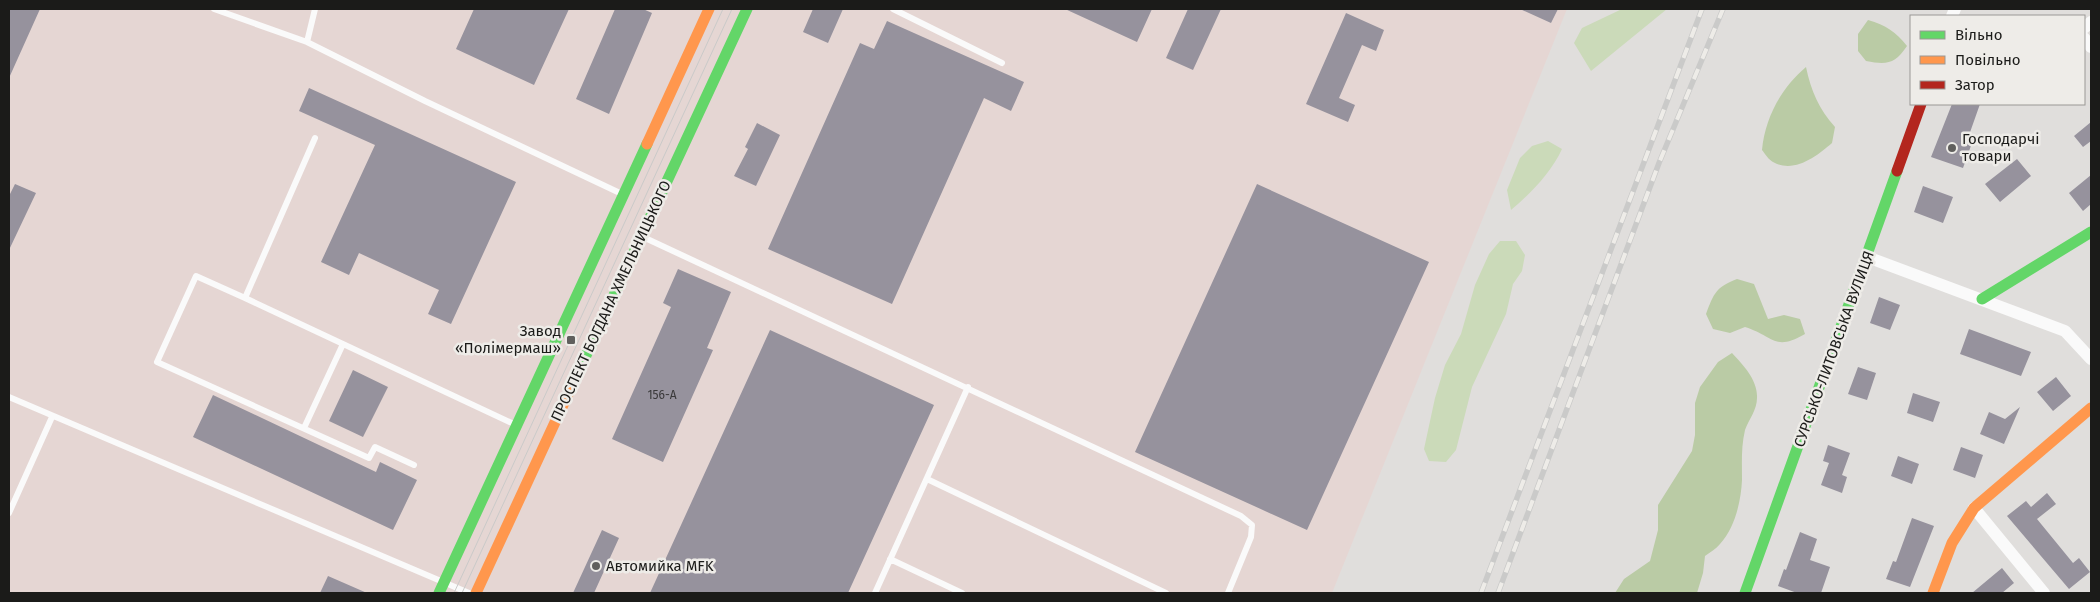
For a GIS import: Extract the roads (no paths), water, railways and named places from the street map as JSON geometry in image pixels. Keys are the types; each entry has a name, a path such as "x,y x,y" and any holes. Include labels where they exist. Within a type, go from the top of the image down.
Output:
{"main road":[{"path":"441,588 709,9"},
{"name":"ПРОСПЕКТ БОГДАНА ХМЕЛЬНИЦЬКОГО","path":"476,593 747,9"},
{"name":"СУРСЬКО-ЛИТОВСЬКА ВУЛИЦЯ","path":"1745,593 1921,105"},
{"path":"1982,299 2091,232"},
{"path":"1933,593 1952,543 1974,508 2091,408"}],"street":[{"path":"1867,257 2065,331 2091,359"},
{"path":"1974,508 2044,593"}],"lane":[{"path":"217,9 307,42 425,101 623,195"},
{"path":"307,42 315,9"},
{"path":"893,9 1002,63"},
{"path":"244,298 315,138"},
{"path":"641,236 1242,516 1252,525 1251,537 1228,593"},
{"path":"414,465 374,447 369,458 157,362 196,276 517,425"},
{"path":"304,428 342,344"},
{"path":"875,593 968,387"},
{"path":"9,397 441,588 468,593"},
{"path":"9,513 52,417"},
{"path":"926,479 1166,593"},
{"path":"890,559 962,593"}],"tram line":[{"path":"454,593 723,9"},
{"path":"462,593 732,9"}],"railway":[{"path":"1481,593 1702,9"},
{"path":"1498,593 1659,163 1723,9"}],"place":[{"name":"Господарчі товари","path":"1952,148"},
{"name":"Завод «Полімермаш»","path":"571,340"},
{"name":"Автомийка MFK","path":"596,566"}]}
